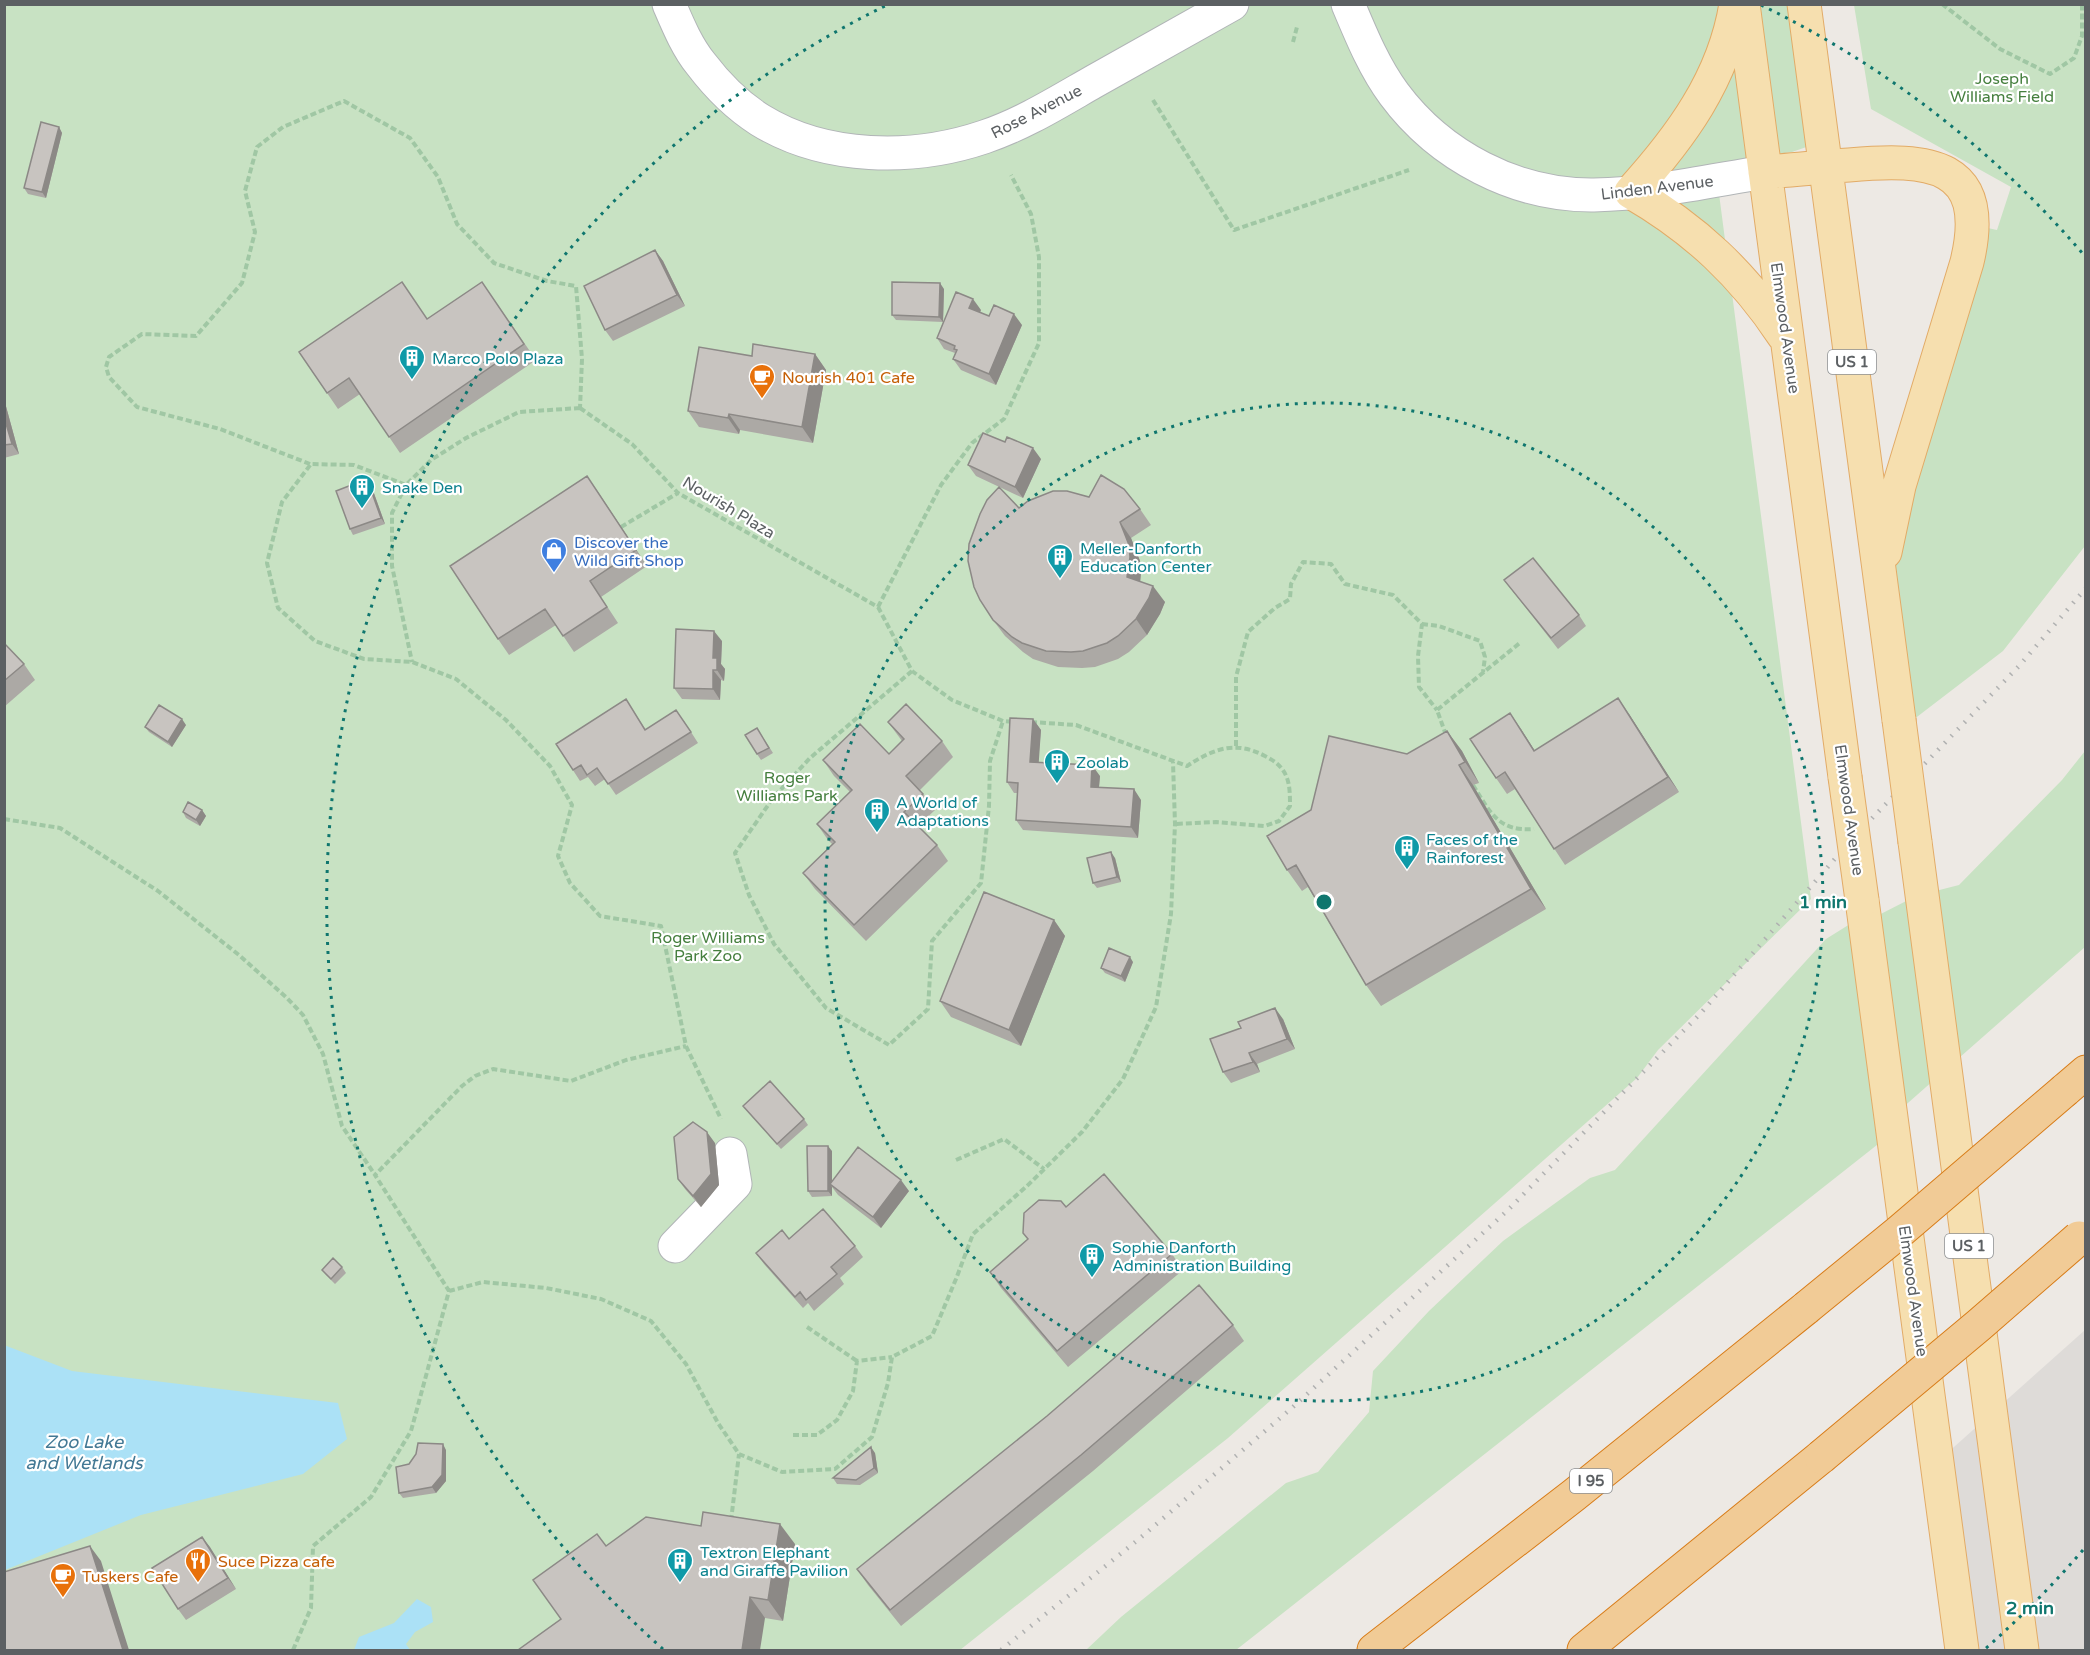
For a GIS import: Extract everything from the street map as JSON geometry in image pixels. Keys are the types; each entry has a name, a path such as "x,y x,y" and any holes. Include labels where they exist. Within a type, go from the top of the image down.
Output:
{"highway":[{"name":"I 95","path":"1374,1650 1583,1488 1806,1308 1899,1232 2075,1081"},
{"path":"1584,1650 1979,1325 2082,1235"}],"main road":[{"path":"1736,4 1728,41 1720,63 1698,106 1679,135 1631,192 1691,231 1720,257 1757,297 1788,343"},
{"name":"Elmwood Avenue","path":"1743,4 1962,1650"},
{"name":"US 1","path":"1804,4 2022,1650"},
{"path":"1765,172 1896,162 1918,163 1938,168 1954,177 1965,192 1971,207 1973,226 1967,262 1899,486 1880,580"}],"street":[{"name":"Rose Avenue","path":"669,4 684,37 700,63 740,105 759,119 783,132 814,143 857,151 880,152 904,152 957,145 1008,128 1232,4"},
{"name":"Linden Avenue","path":"1348,4 1378,69 1394,94 1415,119 1466,159 1509,180 1540,189 1576,194 1631,192 1765,172"},
{"path":"675,1246 735,1184 730,1154"}],"path":[{"path":"1942,4 2000,49 2050,74 2074,58 2082,36 2082,4"},
{"path":"1293,42 1297,27"},
{"path":"1153,100 1234,230 1409,170"},
{"path":"406,485 354,465 311,464 220,429 136,407 108,377 106,367 108,357 142,334 196,336 242,283 255,232 245,191 257,147 283,127 344,101 410,138 438,177 457,224 495,263 547,281 576,286 582,358 580,408 519,412 466,438 431,460 406,485 392,513 392,566 412,662"},
{"path":"1011,175 1031,214 1039,257 1039,343 1004,419 972,443 940,485 878,607 912,671 952,700 1003,721 1076,725 1187,766 1209,752 1236,746 1255,751 1278,763 1288,779 1290,806 1279,821 1265,826 1216,822 1175,824"},
{"name":"Nourish Plaza","path":"580,408 632,444 678,494 878,607"},
{"path":"311,464 282,502 267,562 278,608 315,641 364,659 412,662 456,679 506,720 550,766 572,805 558,856 570,883 600,916 661,926 686,1046 727,1130 730,1154"},
{"path":"621,527 678,494"},
{"path":"1236,746 1236,677 1248,632 1275,608 1290,599 1291,584 1303,562 1331,564 1345,584 1393,595 1422,624 1439,626 1480,641 1485,657 1483,673"},
{"path":"1422,624 1418,656 1419,687 1437,710 1446,738"},
{"path":"1437,710 1521,642"},
{"path":"912,671 810,758 773,798 735,853 749,896 774,944 826,1008 889,1045 928,1009 932,941 981,883 989,806 990,760 1003,721"},
{"path":"807,1327 857,1361 892,1357 932,1336 973,1233 1082,1132 1123,1079 1156,1007 1170,914 1175,824 1173,762"},
{"path":"1473,785 1494,818 1518,830 1534,829"},
{"path":"4,819 60,828 158,891 239,955 287,998 303,1015 323,1054 342,1126 449,1291 411,1431 371,1497 313,1546 311,1608 293,1650"},
{"path":"375,1175 462,1086 475,1076 493,1069 571,1082 626,1060 686,1046"},
{"path":"957,1160 1004,1138 1044,1169"},
{"path":"449,1291 483,1282 546,1288 601,1299 651,1321 686,1364 717,1423 740,1454 782,1472 835,1469 872,1437 888,1383 892,1357"},
{"path":"793,1435 817,1436 837,1420 853,1391 857,1361"},
{"path":"729,1531 740,1454"}],"shaded area":[{"path":"2085,1330 2085,1650 1957,1650 1945,1455"}],"green space":[{"name":"Roger Williams Park","path":"5,5 1797,5 1815,144 1792,152 1715,163 1811,899 1658,1050 1637,1078 1228,1438 960,1650 5,1650"},
{"name":"Joseph Williams Field","path":"1854,5 2085,5 2085,546 2003,651 1909,723 1870,559 1964,223 1997,230 2011,187 1871,109"},
{"path":"2085,751 2085,947 1892,1117 1882,1141 1236,1650 1086,1650 1121,1617 1286,1483 1318,1472 1369,1412 1373,1371 1429,1311 1503,1241 1590,1178 1615,1170 1826,939 1858,919 1867,921 1916,896 1959,885 2062,780"}],"water":[{"name":"Zoo Lake and Wetlands","path":"4,1345 72,1371 338,1403 347,1439 303,1474 141,1515 5,1570"},
{"path":"417,1599 431,1607 433,1622 415,1632 406,1644 410,1650 354,1650 359,1637 394,1623"}],"building":[{"path":"41,122 59,127 42,192 24,188"},
{"path":"655,250 677,295 605,330 584,286"},
{"name":"Marco Polo Plaza","path":"402,282 427,319 482,282 524,344 389,437 349,378 327,393 299,352"},
{"path":"892,282 940,283 939,317 892,315"},
{"path":"956,292 973,299 969,308 989,316 994,305 1014,314 989,374 953,359 957,350 954,349 955,346 937,338"},
{"name":"Nourish 401 Cafe","path":"753,344 815,354 802,427 729,414 728,418 688,411 699,347 752,356"},
{"path":"4,417 12,444 4,445"},
{"path":"983,433 1005,442 1007,437 1033,448 1015,487 968,465"},
{"name":"Meller-Danforth Education Center","path":"1101,475 1124,489 1140,509 1120,522 1129,545 1127,577 1153,586 1149,598 1136,619 1107,643 1083,651 1071,652 1046,651 1022,643 993,620 974,587 968,561 969,544 980,514 987,500 999,487 1019,508 1028,501 1053,491 1067,491 1089,497"},
{"name":"Discover the Wild Gift Shop","path":"587,476 636,550 590,581 607,607 563,636 545,609 498,639 450,566"},
{"name":"Snake Den","path":"367,479 381,518 350,529 336,491"},
{"path":"1533,558 1579,615 1551,638 1504,580"},
{"path":"676,629 714,631 713,658 717,658 717,670 713,670 713,689 674,688"},
{"path":"4,643 24,664 4,681"},
{"path":"1618,698 1668,777 1554,849 1505,772 1496,778 1470,739 1510,713 1534,751"},
{"path":"626,699 645,730 676,710 691,732 608,784 597,768 587,775 581,765 573,770 556,744"},
{"name":"A World of Adaptations","path":"906,704 942,741 906,776 923,794 904,812 937,845 854,925 803,873 835,842 817,824 852,790 823,760 860,724 889,754 904,739 888,722"},
{"path":"159,705 182,719 168,742 145,727"},
{"name":"Zoolab","path":"1010,718 1033,719 1030,762 1092,765 1091,787 1134,789 1131,827 1016,820 1018,783 1007,782"},
{"path":"757,728 769,748 757,754 745,735"},
{"name":"Faces of the Rainforest","path":"1447,731 1465,762 1459,765 1531,889 1366,985 1296,865 1287,870 1267,836 1311,810 1329,736 1407,754"},
{"path":"188,802 202,810 196,820 183,812"},
{"path":"1111,852 1117,877 1093,883 1087,858"},
{"path":"984,892 1054,920 1009,1030 940,1001"},
{"path":"1109,948 1130,957 1121,976 1101,968"},
{"path":"1275,1008 1287,1039 1249,1053 1253,1062 1223,1072 1210,1039 1241,1028 1238,1022"},
{"path":"770,1081 804,1119 777,1144 743,1106"},
{"path":"693,1122 707,1132 711,1174 693,1196 678,1179 674,1137"},
{"path":"807,1146 828,1146 828,1191 808,1191"},
{"path":"858,1147 901,1180 873,1217 830,1184"},
{"name":"Sophie Danforth Administration Building","path":"1104,1174 1172,1254 1057,1351 990,1272 1028,1239 1023,1233 1024,1213 1039,1200 1061,1201 1066,1207"},
{"path":"823,1209 855,1246 831,1267 837,1274 806,1300 800,1292 795,1297 756,1253 782,1230 789,1239"},
{"path":"333,1258 342,1267 331,1279 322,1270"},
{"path":"1199,1285 1233,1325 1081,1455 890,1610 857,1569 1047,1416"},
{"path":"418,1443 443,1444 442,1475 432,1487 399,1493 396,1467 409,1464 416,1454"},
{"path":"871,1447 874,1468 856,1480 833,1478"},
{"name":"Textron Elephant and Giraffe Pavilion","path":"703,1512 780,1524 768,1600 750,1597 742,1650 518,1650 561,1619 533,1580 597,1534 606,1546 646,1517 701,1526"},
{"name":"Suce Pizza cafe","path":"202,1537 228,1578 178,1609 152,1568"},
{"name":"Tuskers Cafe","path":"90,1546 123,1650 4,1650 4,1572"}],"railway":[{"path":"1001,1650 1139,1539 1293,1407 1507,1211 1700,1014 1853,838 2019,666 2086,588"}],"place":[{"name":"Marco Polo Plaza","path":"412,381"},
{"name":"Nourish 401 Cafe","path":"762,400"},
{"name":"Snake Den","path":"362,510"},
{"name":"Discover the Wild Gift Shop","path":"554,574"},
{"name":"Meller-Danforth Education Center","path":"1060,580"},
{"name":"Zoolab","path":"1057,785"},
{"name":"A World of Adaptations","path":"877,834"},
{"name":"Faces of the Rainforest","path":"1407,871"},
{"name":"Sophie Danforth Administration Building","path":"1092,1279"},
{"name":"Suce Pizza cafe","path":"198,1584"},
{"name":"Textron Elephant and Giraffe Pavilion","path":"680,1584"},
{"name":"Tuskers Cafe","path":"63,1599"}],"park label":[{"name":"Roger Williams Park Zoo","path":"708,946"}]}
